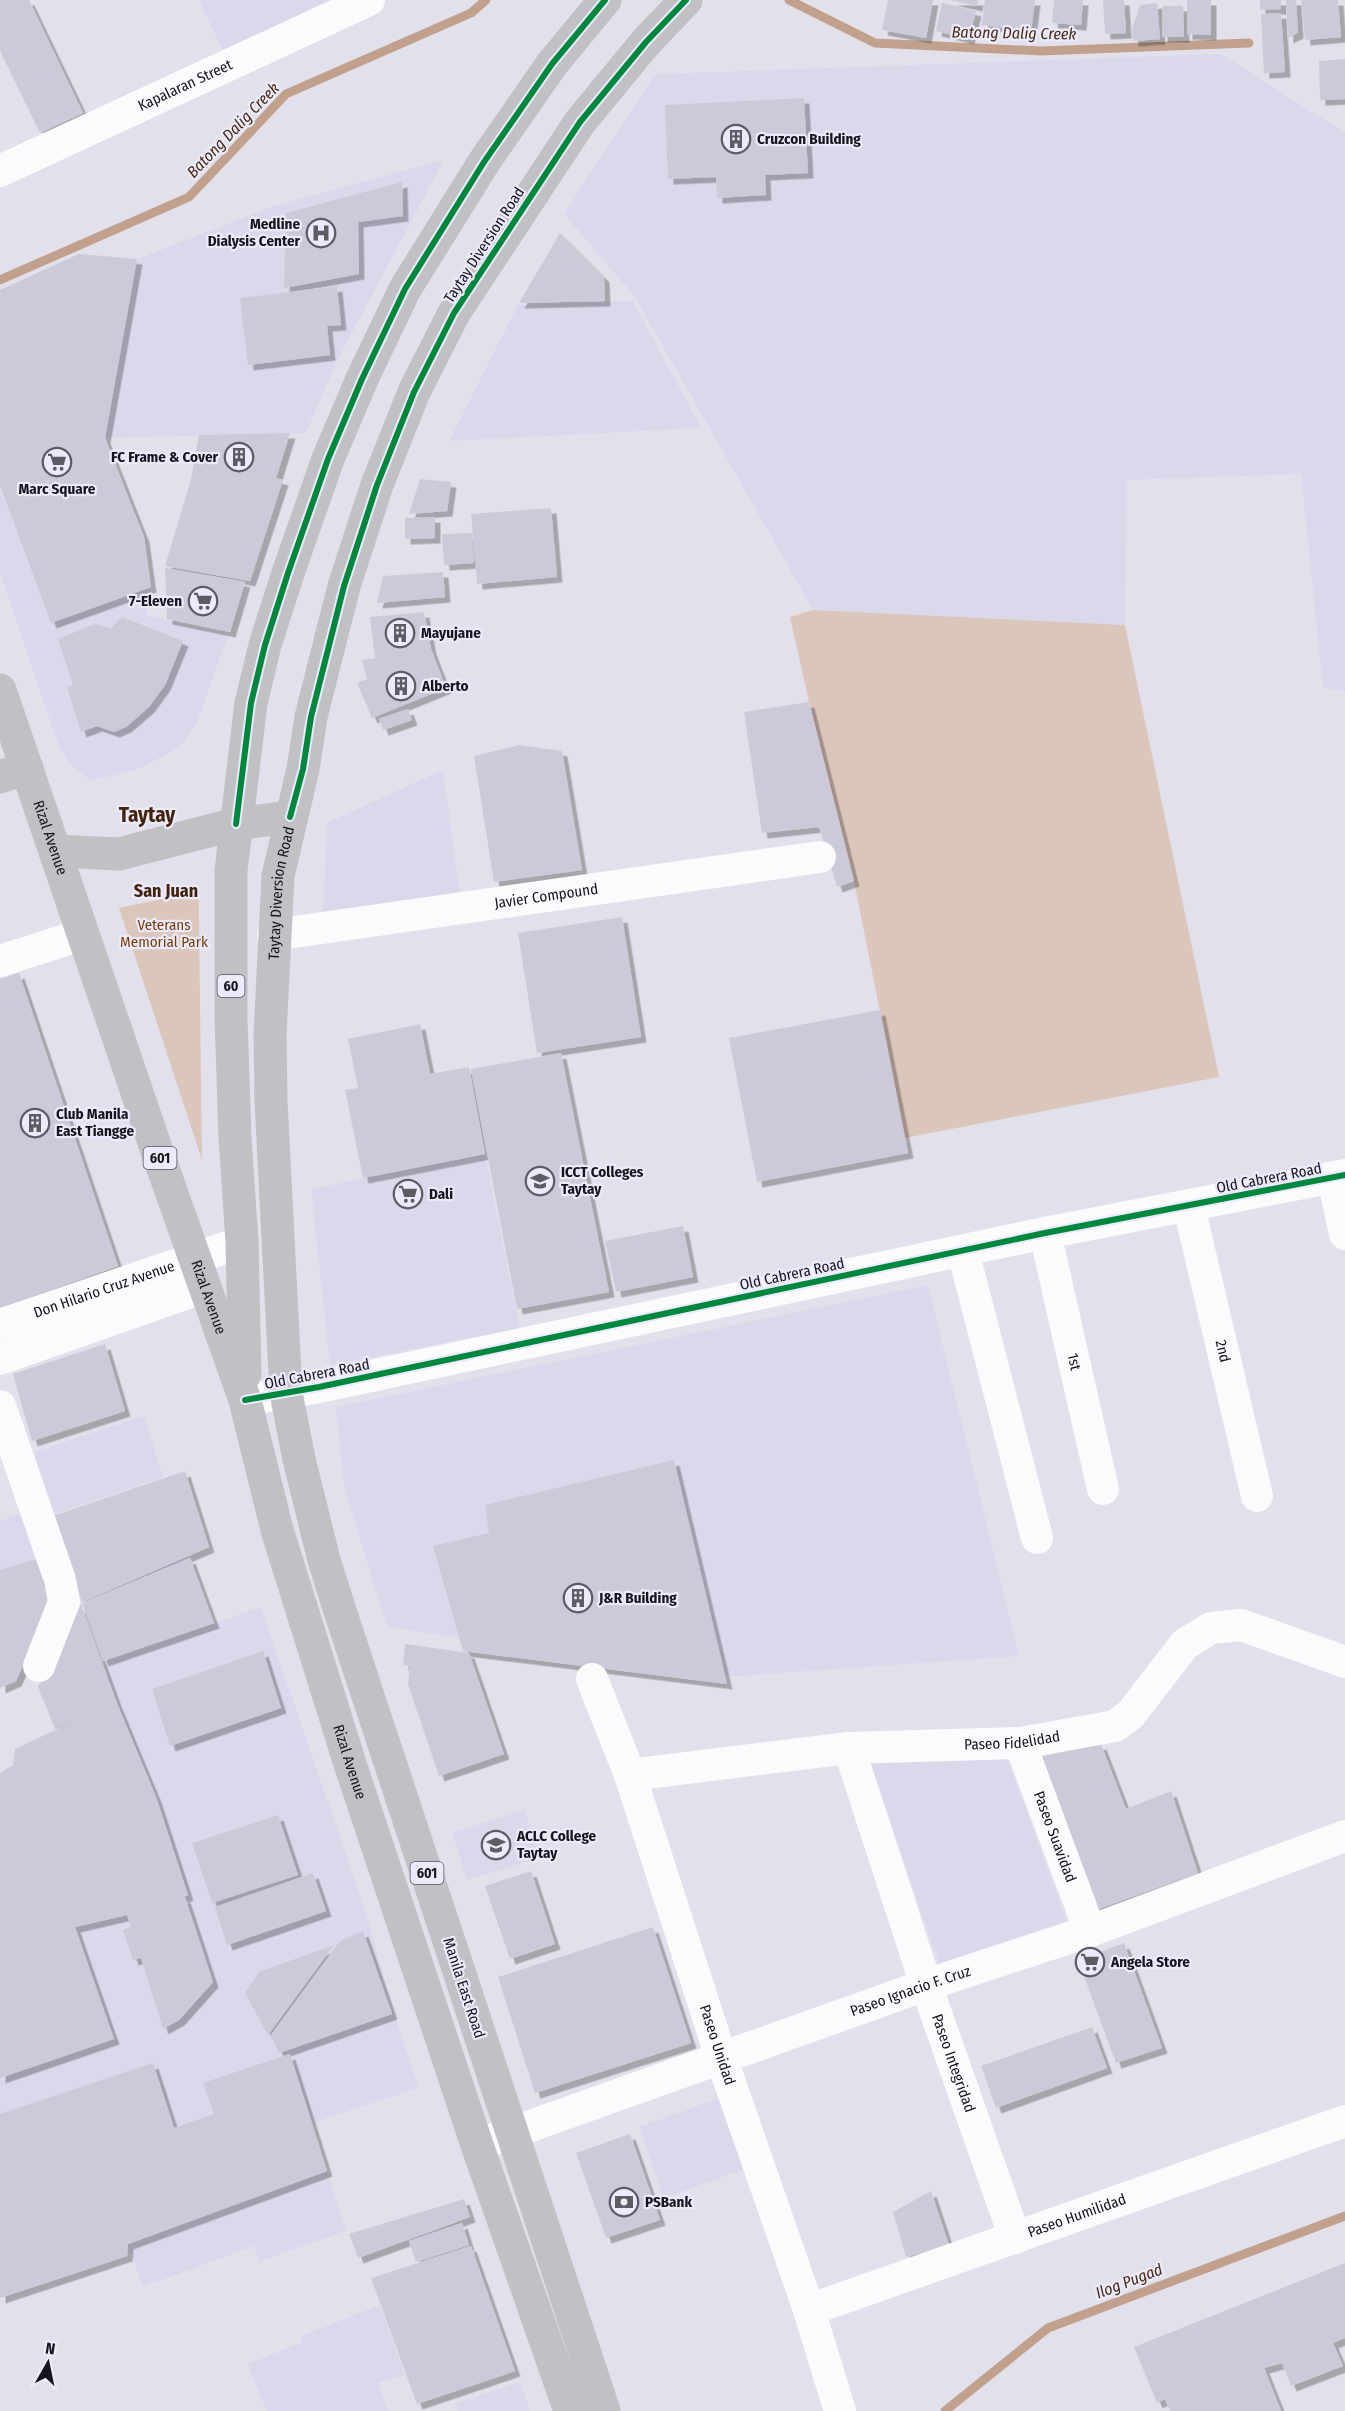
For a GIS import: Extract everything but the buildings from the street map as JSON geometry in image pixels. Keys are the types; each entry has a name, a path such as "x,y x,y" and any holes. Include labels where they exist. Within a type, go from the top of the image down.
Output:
{"main road":[{"name":"60","path":"245,1400 242,1242 233,1102 231,871 251,703 265,645 328,459 362,379 405,289 484,162 552,64 605,0"},
{"name":"Taytay Diversion Road","path":"299,1459 286,1393 271,1101 273,935 278,876 290,817 303,769 311,717 344,586 377,485 414,393 454,313 574,130 646,42 686,0"},
{"name":"Rizal Avenue","path":"0,690 13,772 55,851 245,1400 280,1540 347,1756 477,2145"},
{"path":"55,851 119,855 236,824 290,817"},
{"path":"233,1102 271,1101"},
{"path":"245,1400 268,1433 299,1459"},
{"name":"Manila East Road","path":"299,1459 324,1560 341,1614 604,2411"},
{"name":"601","path":"477,2145 570,2411"}],"street":[{"name":"Kapalaran Street","path":"0,171 369,0"},
{"name":"Javier Compound","path":"273,935 820,857"},
{"path":"0,961 84,934"},
{"path":"1339,1176 1345,1234"},
{"name":"Old Cabrera Road","path":"245,1400 1045,1233 1339,1176"},
{"name":"2nd","path":"1189,1206 1257,1496"},
{"name":"1st","path":"1045,1233 1102,1489"},
{"name":"Don Hilario Cruz Avenue","path":"0,1359 200,1273 242,1242"},
{"path":"963,1251 1037,1538"},
{"name":"Don Hilario Cruz Avenue","path":"0,1325 200,1273"},
{"path":"0,1406 60,1580 64,1602 39,1666"},
{"name":"Paseo Fidelidad","path":"630,1775 849,1748 1020,1743 1115,1726 1130,1715 1185,1644 1211,1628 1241,1625 1345,1662"},
{"name":"Paseo Unidad","path":"592,1679 630,1775 721,2057 809,2310 840,2411"},
{"name":"Paseo Suavidad","path":"1020,1743 1090,1931"},
{"name":"Paseo Integridad","path":"849,1748 926,1985 1015,2238"},
{"name":"Paseo Ignacio F. Cruz","path":"477,2145 926,1985 1090,1931 1345,1836"},
{"name":"Paseo Humilidad","path":"809,2310 1345,2121"}],"shaded area":[{"path":"199,0 338,0 224,53"},
{"path":"1221,54 1345,133 1345,691 1323,688 1301,474 1127,480 1125,625 813,610 635,297 564,214 655,74"},
{"path":"444,160 339,357 306,433 105,438 144,537 151,587 146,615 228,635 198,720 181,746 143,767 114,776 90,780 70,765 57,741 0,573 0,290 79,254 137,259 277,205"},
{"path":"633,301 701,428 449,441 518,305"},
{"path":"443,770 460,894 323,914 327,823"},
{"path":"485,1154 520,1328 330,1365 311,1189"},
{"path":"928,1285 1019,1656 724,1677 387,1627 344,1487 336,1407"},
{"path":"144,1416 163,1477 53,1514 34,1452"},
{"path":"21,1514 36,1559 0,1572 0,1521"},
{"path":"261,1607 366,1913 395,2016 419,2088 312,2123 346,2231 259,2262 254,2246 143,2287 128,2246 0,2298 0,1824 134,1749 104,1663"},
{"path":"1007,1758 1067,1922 940,1966 870,1762"},
{"name":"ACLC College Taytay","path":"525,1810 539,1858 467,1880 452,1832"},
{"path":"728,2095 753,2166 664,2198 639,2127"},
{"path":"380,2305 405,2375 378,2383 388,2411 267,2411 247,2364 303,2342 301,2336"},
{"path":"520,2382 530,2411 458,2411 455,2404"}],"green space":[{"path":"813,610 1125,625 1219,1077 905,1138 854,881 790,617"},
{"name":"Veterans Memorial Park","path":"199,891 199,922 202,1160 119,908"}],"waterway":[{"name":"Batong Dalig Creek","path":"0,280 189,197 286,94 471,13 486,0"},
{"name":"Batong Dalig Creek","path":"789,0 875,43 1041,51 1249,43"},
{"name":"Ilog Pugad","path":"945,2411 1048,2328 1345,2216"}],"cycle path":[{"path":"236,824 251,703 265,645 328,459 362,379 405,289 484,162 552,64 605,0"},
{"path":"290,817 303,769 311,717 344,586 377,485 414,392 454,313 580,122 646,42 686,0"},
{"path":"245,1400 319,1387 1045,1233 1345,1175"}],"place":[{"name":"Cruzcon Building","path":"736,139"},
{"name":"Medline Dialysis Center","path":"321,233"},
{"name":"FC Frame & Cover","path":"239,457"},
{"name":"Marc Square","path":"57,462"},
{"name":"7-Eleven","path":"203,601"},
{"name":"Mayujane","path":"400,633"},
{"name":"Alberto","path":"401,686"},
{"name":"Club Manila East Tiangge","path":"35,1123"},
{"name":"ICCT Colleges Taytay","path":"540,1181"},
{"name":"Dali","path":"408,1194"},
{"name":"J&R Building","path":"578,1598"},
{"name":"ACLC College Taytay","path":"496,1845"},
{"name":"Angela Store","path":"1090,1962"},
{"name":"PSBank","path":"624,2202"}],"district":[{"name":"Taytay","path":"147,815"},
{"name":"San Juan","path":"166,891"}]}
